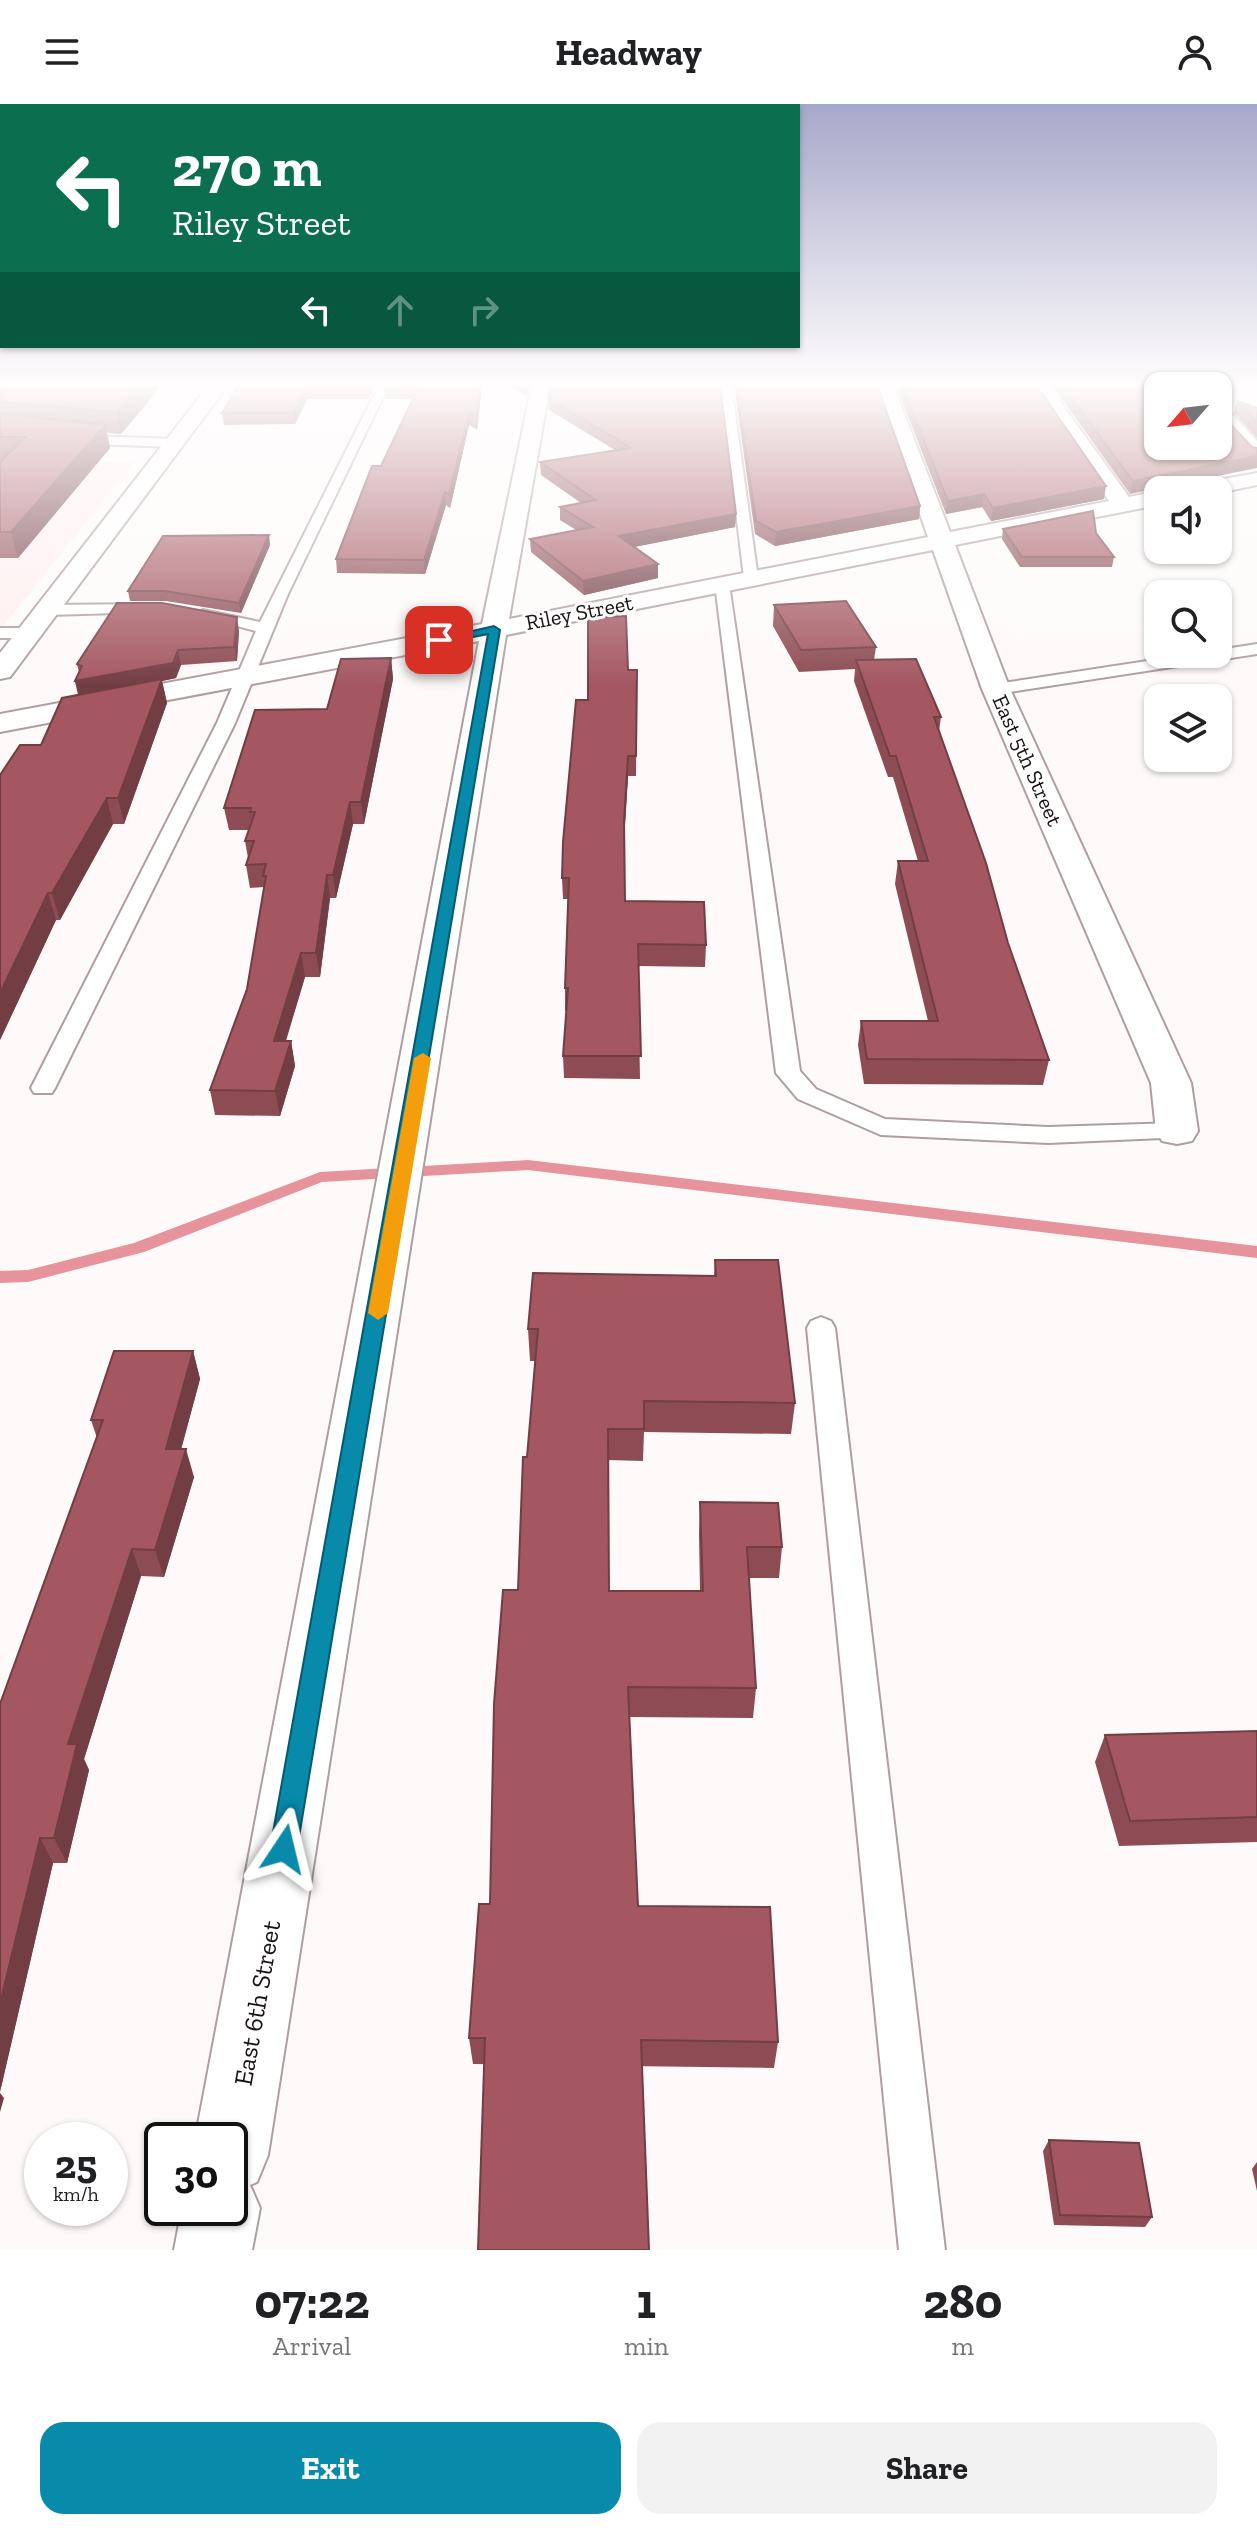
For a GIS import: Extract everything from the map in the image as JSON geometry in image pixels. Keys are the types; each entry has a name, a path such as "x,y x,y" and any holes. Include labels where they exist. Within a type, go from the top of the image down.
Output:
{"street":[{"path":"0,671 144,485"},
{"name":"East 6th Street","path":"236,2122 402,1180 494,630 522,485"},
{"name":"East 5th Street","path":"922,485 996,689 1171,1083 1177,1131"},
{"path":"1109,485 1123,505"},
{"name":"Riley Street","path":"0,723 494,630 1144,501"},
{"path":"213,2250 218,2226"}],"lane":[{"path":"43,1088 226,723 243,677 332,485"},
{"path":"739,485 751,578"},
{"path":"722,584 788,1073 807,1094 881,1127 1048,1135 1177,1131"},
{"path":"48,610 173,610 266,628"},
{"path":"0,633 29,633"},
{"path":"996,689 1257,649"},
{"path":"821,1328 922,2250"}],"shaded area":[{"path":"0,485 116,485 0,630"}],"building":[{"path":"0,485 52,485 11,532 0,532"},
{"path":"365,485 451,485 449,495 445,492 424,560 336,559"},
{"path":"574,485 732,485 736,514 619,536 658,564 583,581 530,539 593,527 560,507 596,500"},
{"path":"751,485 913,485 920,506 776,532 756,521"},
{"path":"942,485 1106,486 993,508 984,494 948,501"},
{"path":"1093,511 1096,533 1114,557 1022,557 1003,529"},
{"path":"269,535 239,603 164,591 128,591 163,536"},
{"path":"846,601 876,647 801,650 774,605"},
{"path":"117,603 162,603 237,617 234,647 178,650 173,663 75,681 82,666 77,664"},
{"path":"626,616 628,670 637,670 636,756 628,756 624,821 625,901 704,902 706,945 638,944 641,1056 563,1056 568,988 565,988 569,878 562,878 563,842 576,700 588,700 588,618"},
{"path":"391,658 361,802 350,802 333,875 327,875 316,953 301,953 274,1041 291,1041 275,1091 210,1090 247,989 266,876 263,876 266,864 246,865 254,841 245,841 255,812 250,812 251,808 224,808 255,710 327,709 341,659"},
{"path":"916,659 941,717 934,717 986,863 1008,943 1049,1060 867,1059 861,1021 938,1021 898,861 928,861 896,756 890,756 856,660"},
{"path":"162,679 118,798 107,798 52,893 48,893 0,993 0,775 20,745 41,745 62,698"},
{"path":"715,1260 778,1260 795,1403 644,1401 644,1429 608,1429 609,1591 703,1591 700,1502 778,1503 782,1547 747,1547 756,1688 628,1687 638,1906 770,1907 778,2042 641,2040 649,2250 478,2250 485,2038 469,2038 479,1904 490,1904 494,1704 503,1590 518,1590 523,1457 527,1457 538,1329 528,1329 533,1273 716,1276"},
{"path":"114,1351 193,1351 166,1449 186,1449 155,1550 132,1549 68,1744 77,1744 54,1838 40,1838 0,2004 0,1704 103,1420 91,1420"},
{"path":"1257,1731 1257,1817 1130,1821 1105,1735"},
{"path":"1049,2140 1139,2143 1152,2217 1060,2215"}],"waterway":[{"path":"0,1277 28,1276 138,1248 320,1177 528,1165 1257,1252"}],"slow traffic":[{"path":"378,1313 423,1058"}],"route":[{"path":"284,1849 494,630 439,640"}]}
